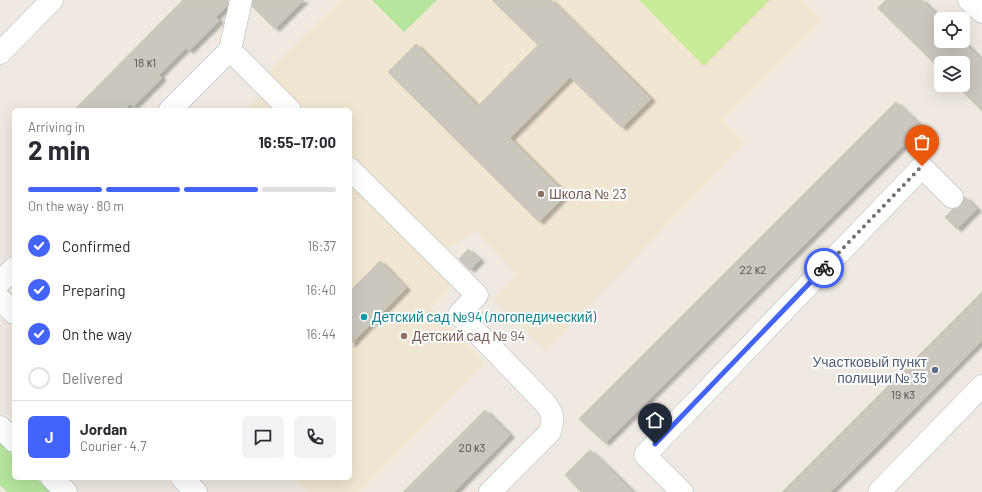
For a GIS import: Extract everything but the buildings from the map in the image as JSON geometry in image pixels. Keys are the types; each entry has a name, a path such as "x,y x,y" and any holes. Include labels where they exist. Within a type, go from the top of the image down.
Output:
{"street":[{"path":"172,108 230,50 241,0"},
{"path":"969,0 982,12"},
{"path":"0,53 41,5"},
{"path":"230,50 288,108"},
{"path":"682,492 645,455 922,166 952,197"},
{"path":"352,171 477,295 459,314 551,411 553,421 550,432 490,492"},
{"path":"0,282 12,270"},
{"path":"0,299 12,311"},
{"path":"879,492 982,386"},
{"path":"0,427 12,439"},
{"path":"54,480 66,492"},
{"path":"184,480 196,492"}],"shaded area":[{"name":"Школа № 23","path":"341,0 802,0 822,20 723,120 745,143 546,350 493,299 517,274 476,231 444,251 352,159 352,108 301,108 266,74"},
{"path":"263,93 279,108 248,108"},
{"name":"Детский сад № 94","path":"352,181 455,283 431,308 485,363 359,492 309,492 297,480 352,480"}],"green space":[{"path":"372,0 437,0 404,32"},
{"path":"639,0 770,0 704,66"},
{"path":"0,442 12,454 12,480 38,480 51,492 7,492 0,485"}],"way so far":[{"path":"824,268 922,166"}],"place":[{"name":"Школа № 23","path":"541,194"},
{"name":"Детский сад №94 (логопедический)","path":"364,317"},
{"name":"Детский сад № 94","path":"404,336"},
{"name":"Участковый пункт полиции № 35","path":"935,370"}],"route":[{"path":"655,444 824,268"}]}
